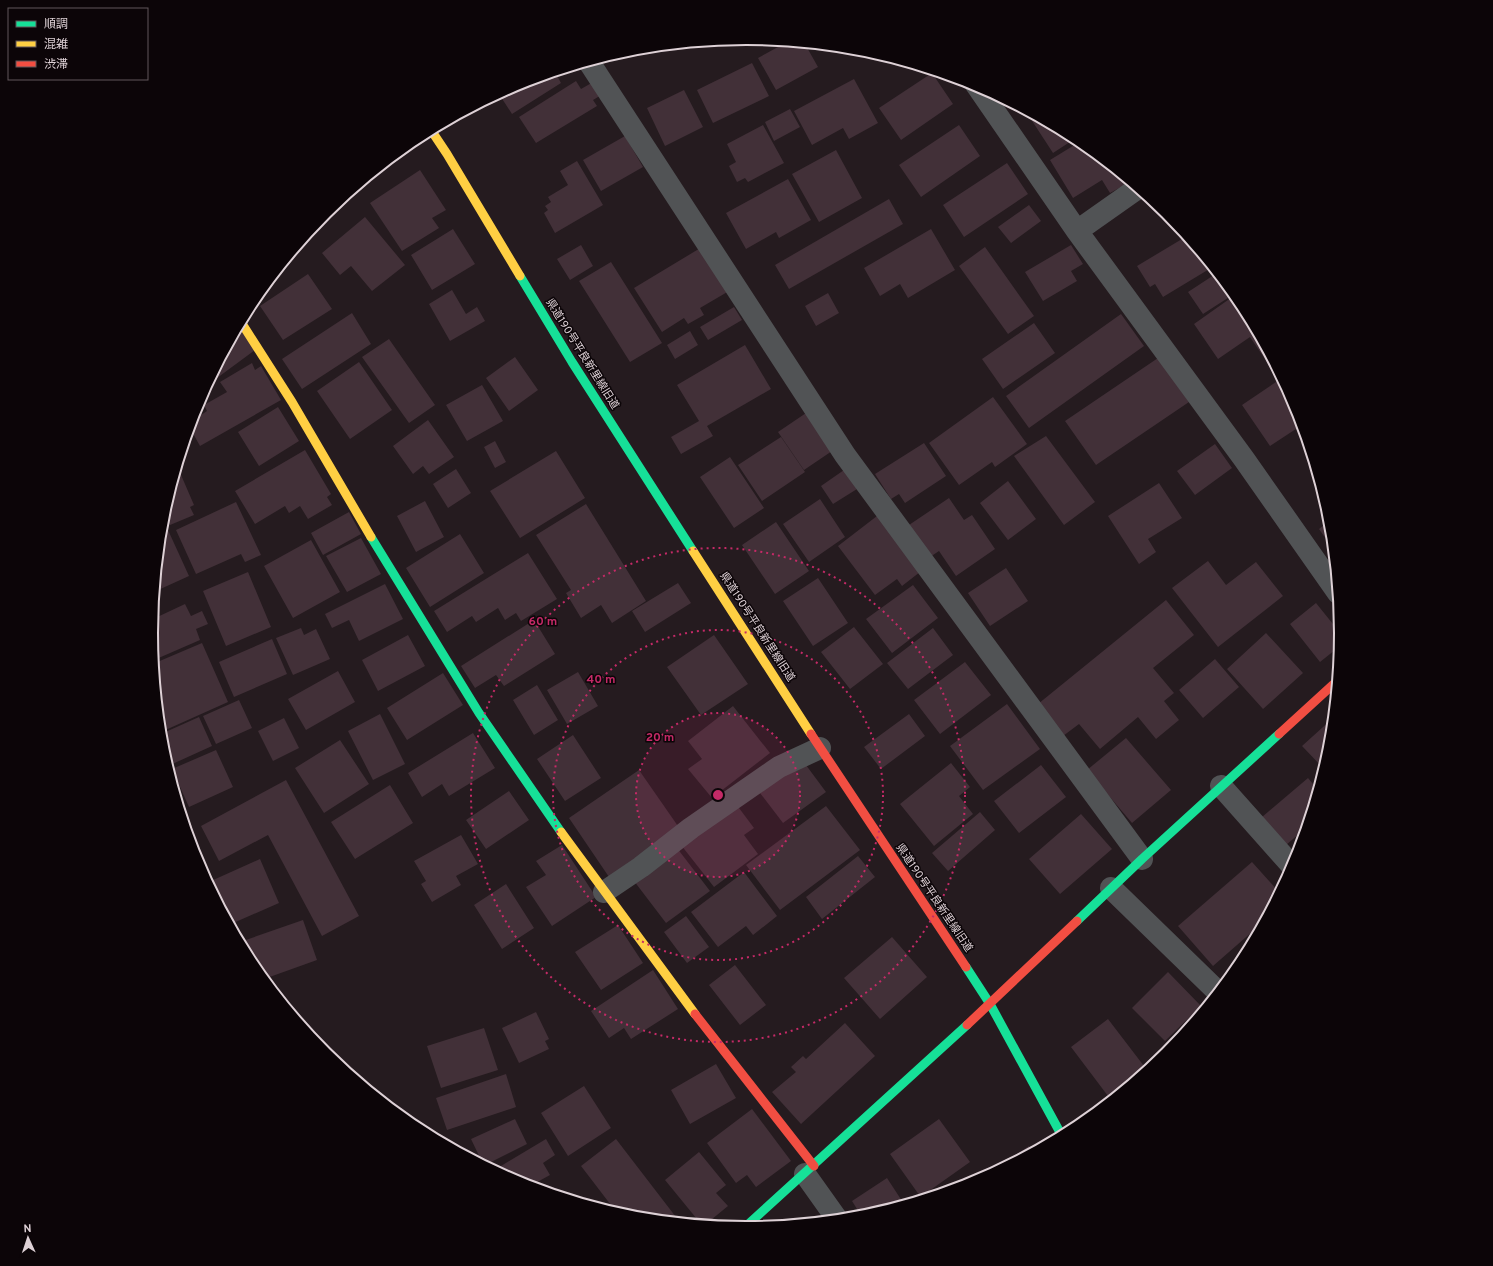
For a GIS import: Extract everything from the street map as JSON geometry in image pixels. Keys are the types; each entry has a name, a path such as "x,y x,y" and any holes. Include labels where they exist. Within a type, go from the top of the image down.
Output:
{"street":[{"path":"591,66 845,455 1142,859"},
{"path":"982,95 1077,231 1244,459 1332,584"},
{"name":"県道190号平良新里線旧道","path":"434,135 572,362 820,748 990,1004 1059,1130"},
{"path":"1077,231 1134,191"},
{"path":"244,327 292,402 360,518 479,713 604,892 703,1024 809,1170 833,1214"},
{"path":"752,1221 990,1004 1142,859 1331,686"},
{"path":"604,892 779,767 820,748"},
{"path":"1221,786 1288,862"},
{"path":"1112,888 1215,989"}],"building":[{"path":"780,46 807,48 818,67 776,90 758,58"},
{"path":"752,63 769,96 713,123 697,90"},
{"path":"930,74 934,75 953,104 901,140 879,108"},
{"path":"557,76 561,83 512,114 502,99"},
{"path":"854,79 878,123 849,139 843,128 812,145 794,111"},
{"path":"576,81 581,89 595,81 603,94 593,100 597,106 536,143 519,117"},
{"path":"684,90 703,127 665,146 647,108"},
{"path":"790,109 800,127 774,141 765,122"},
{"path":"1031,119 1070,142 1053,153"},
{"path":"763,125 784,163 748,182 745,178 737,182 729,166 736,162 727,144"},
{"path":"959,125 980,156 921,197 899,165"},
{"path":"625,136 643,167 601,191 583,160"},
{"path":"1074,145 1126,184 1110,193 1102,180 1073,198 1050,160"},
{"path":"836,150 862,198 819,222 792,174"},
{"path":"577,161 603,205 555,233 544,213 548,210 545,206 551,202 548,197 568,185 560,171"},
{"path":"1007,163 1028,194 964,237 943,205"},
{"path":"420,170 446,210 432,218 439,228 402,251 370,203"},
{"path":"788,179 811,220 779,238 776,232 746,249 726,213"},
{"path":"889,199 903,224 789,289 775,265"},
{"path":"1029,205 1041,221 1011,243 998,227"},
{"path":"365,217 405,265 372,291 351,266 340,275 322,253"},
{"path":"453,229 475,264 432,290 411,255"},
{"path":"931,229 955,270 908,298 900,284 880,296 864,268"},
{"path":"1183,239 1209,269 1163,297 1155,284 1150,287 1137,266"},
{"path":"581,245 593,266 570,280 557,259"},
{"path":"1071,245 1083,264 1071,271 1077,281 1043,301 1025,272"},
{"path":"702,247 729,291 700,308 704,315 688,324 684,318 662,332 634,288"},
{"path":"985,247 1034,316 1008,334 959,266"},
{"path":"611,262 662,343 630,362 579,281"},
{"path":"308,274 332,309 283,340 260,306"},
{"path":"1213,275 1229,297 1203,314 1188,292"},
{"path":"452,290 466,314 477,307 485,321 450,341 429,304"},
{"path":"828,293 839,313 816,326 805,306"},
{"path":"1230,299 1256,339 1268,361 1250,337 1218,359 1194,324"},
{"path":"734,307 742,320 708,340 700,327"},
{"path":"352,313 371,344 302,389 282,359"},
{"path":"1121,314 1144,346 1029,428 1006,396"},
{"path":"1034,323 1055,353 1003,389 982,359"},
{"path":"242,331 255,350 217,378"},
{"path":"690,331 698,345 675,359 667,345"},
{"path":"389,339 435,405 409,423 362,357"},
{"path":"745,345 771,389 707,426 713,436 681,454 671,437 699,421 677,385"},
{"path":"515,357 538,390 509,411 486,378"},
{"path":"1158,358 1189,402 1096,465 1065,421"},
{"path":"359,362 392,410 350,439 317,391"},
{"path":"252,363 255,370 261,366 281,400 200,446 194,434 200,415 207,411 205,405 227,392 220,382"},
{"path":"1278,381 1297,428 1270,446 1242,405"},
{"path":"482,385 503,421 467,441 446,405"},
{"path":"993,397 1027,444 995,467 992,462 959,485 929,443"},
{"path":"278,407 299,441 259,466 238,432"},
{"path":"809,411 835,449 804,470 778,432"},
{"path":"428,420 454,457 429,474 423,466 413,474 393,446"},
{"path":"1046,436 1095,502 1064,525 1014,456"},
{"path":"781,437 805,472 762,501 738,465"},
{"path":"495,441 506,462 495,468 484,447"},
{"path":"924,443 946,476 905,503 899,494 891,499 875,474"},
{"path":"1215,444 1232,468 1195,495 1177,471"},
{"path":"305,450 331,494 327,497 332,505 308,519 300,506 289,513 285,506 255,524 235,491"},
{"path":"556,451 585,498 520,538 490,491"},
{"path":"730,457 764,508 734,528 700,477"},
{"path":"456,469 471,493 448,508 433,484"},
{"path":"844,470 857,489 833,504 821,486"},
{"path":"181,475 194,505 190,507 194,515 170,525 170,518"},
{"path":"1008,481 1036,519 1008,540 980,503"},
{"path":"1159,483 1182,518 1148,539 1156,552 1139,564 1108,516"},
{"path":"949,498 964,520 972,515 995,549 956,576 939,551 930,557 909,525"},
{"path":"820,499 845,537 809,562 783,524"},
{"path":"425,501 444,537 416,552 397,516"},
{"path":"236,502 261,555 245,562 241,554 196,574 176,530"},
{"path":"586,504 646,601 612,623 601,605 581,618 566,593 571,590 536,535"},
{"path":"349,512 361,534 323,555 311,533"},
{"path":"877,516 920,572 902,586 897,579 875,595 838,546"},
{"path":"776,522 809,571 775,594 742,545"},
{"path":"1324,525 1326,540 1319,529"},
{"path":"168,530 189,576 161,589"},
{"path":"460,534 484,573 430,607 406,568"},
{"path":"361,538 381,574 347,592 326,556"},
{"path":"311,540 340,592 293,618 264,566"},
{"path":"528,553 557,599 521,621 516,613 505,620 498,608 476,622 472,616 447,632 434,611"},
{"path":"1208,561 1226,585 1256,562 1283,596 1218,647 1172,588"},
{"path":"1006,568 1028,601 990,626 968,593"},
{"path":"248,572 271,627 226,646 203,591"},
{"path":"818,578 848,623 813,646 783,601"},
{"path":"678,583 691,603 645,632 632,611"},
{"path":"385,584 403,619 359,641 349,620 332,628 325,614"},
{"path":"913,585 938,618 892,653 866,619"},
{"path":"1166,600 1194,635 1153,668 1174,693 1164,701 1179,720 1156,739 1138,717 1100,749 1079,724 1063,736 1038,704"},
{"path":"1316,603 1334,625 1334,651 1320,662 1290,624"},
{"path":"185,604 191,616 202,611 208,624 196,629 200,640 159,658 159,616"},
{"path":"534,620 555,654 504,686 496,675 475,688 461,666"},
{"path":"854,627 883,664 850,689 821,652"},
{"path":"301,628 304,635 316,629 330,659 293,675 276,638"},
{"path":"933,628 953,655 908,689 887,663"},
{"path":"1266,633 1303,673 1263,709 1227,669"},
{"path":"408,635 425,666 378,691 362,660"},
{"path":"714,635 748,684 701,715 667,667"},
{"path":"272,639 287,674 234,697 219,662"},
{"path":"202,643 228,702 167,729 159,661"},
{"path":"1215,659 1239,687 1203,718 1179,690"},
{"path":"965,662 991,695 940,734 914,700"},
{"path":"338,671 355,702 306,730 288,699"},
{"path":"578,672 598,706 567,724 547,690"},
{"path":"443,673 463,705 407,740 387,708"},
{"path":"537,685 558,720 534,735 513,700"},
{"path":"239,700 252,728 216,744 203,716"},
{"path":"1007,704 1040,749 983,790 950,746"},
{"path":"733,706 770,753 712,798 688,769 702,759 688,741"},
{"path":"380,714 405,764 373,780 348,731"},
{"path":"909,714 925,736 881,769 864,747"},
{"path":"199,717 212,746 174,763 167,731"},
{"path":"284,718 299,748 273,761 258,731"},
{"path":"1327,724 1319,764 1302,746"},
{"path":"473,733 495,768 449,796 442,784 422,797 408,773"},
{"path":"573,735 601,778 565,801 537,759"},
{"path":"1126,738 1171,790 1132,823 1087,770"},
{"path":"340,740 369,784 324,813 295,768"},
{"path":"216,750 233,787 189,807 179,784 175,768"},
{"path":"803,761 826,792 783,823 760,793"},
{"path":"951,763 970,787 959,796 973,814 934,846 900,804"},
{"path":"1041,765 1066,797 1019,833 994,801"},
{"path":"639,770 680,829 609,877 569,818"},
{"path":"1308,778 1314,785 1299,834 1286,845 1262,817"},
{"path":"286,780 359,916 322,936 268,835 219,861 201,826"},
{"path":"390,785 413,823 355,859 331,822"},
{"path":"509,791 529,820 486,849 466,820"},
{"path":"736,804 754,828 744,835 758,854 714,887 681,845"},
{"path":"826,806 860,850 780,910 746,865"},
{"path":"980,812 995,830 948,871 932,853"},
{"path":"1081,814 1112,849 1060,894 1029,859"},
{"path":"461,835 478,864 456,876 461,885 432,902 421,884 426,881 414,861"},
{"path":"562,845 596,897 552,926 526,887 546,875 536,861"},
{"path":"677,848 710,891 666,923 634,881"},
{"path":"858,856 875,877 822,919 806,897"},
{"path":"260,859 279,903 235,922 213,880"},
{"path":"1252,862 1276,889 1253,931 1213,966 1178,926"},
{"path":"744,872 777,916 753,935 746,926 718,947 691,912"},
{"path":"506,884 534,928 502,949 474,905"},
{"path":"686,916 709,947 687,963 664,932"},
{"path":"303,920 317,960 270,977 245,940"},
{"path":"618,925 643,963 601,990 575,952"},
{"path":"892,937 927,977 880,1019 844,978"},
{"path":"735,965 766,1005 740,1025 709,985"},
{"path":"653,970 678,1009 631,1039 624,1028 609,1038 591,1011"},
{"path":"1168,972 1201,1006 1165,1041 1132,1008"},
{"path":"536,1012 549,1039 545,1041 549,1049 519,1063 502,1028"},
{"path":"1108,1019 1144,1066 1108,1096 1071,1047"},
{"path":"845,1023 875,1056 801,1124 772,1092 796,1072 791,1067 803,1056 806,1059"},
{"path":"484,1028 498,1070 441,1088 427,1046"},
{"path":"716,1064 736,1098 690,1124 671,1090"},
{"path":"506,1074 516,1107 447,1130 436,1098"},
{"path":"584,1086 611,1128 568,1156 541,1113"},
{"path":"752,1109 791,1161 756,1187 747,1175 736,1183 707,1143"},
{"path":"515,1119 527,1144 491,1162 479,1157 471,1139"},
{"path":"939,1119 970,1162 930,1192 919,1195 890,1154"},
{"path":"546,1139 555,1155 543,1163 550,1175 537,1182 500,1166"},
{"path":"616,1139 676,1217 632,1210 611,1205 581,1166"},
{"path":"1029,1146 1030,1148 1013,1156"},
{"path":"699,1152 726,1185 716,1193 728,1206 711,1220 697,1219 665,1180"},
{"path":"887,1178 902,1200 858,1210 852,1201"}],"traffic: fast":[{"path":"520,276 572,362 693,551"},
{"path":"371,537 479,713 561,832"},
{"path":"1077,921 1142,859 1279,734"},
{"path":"966,967 990,1004 1059,1130"},
{"path":"752,1221 967,1025"}],"traffic: slow":[{"path":"434,135 520,276"},
{"path":"244,327 292,402 371,537"},
{"path":"693,551 811,734"},
{"path":"561,832 695,1014"}],"traffic: jam":[{"path":"1279,734 1331,686"},
{"path":"811,734 966,967"},
{"path":"967,1025 1077,921"},
{"path":"695,1014 814,1166"}]}
